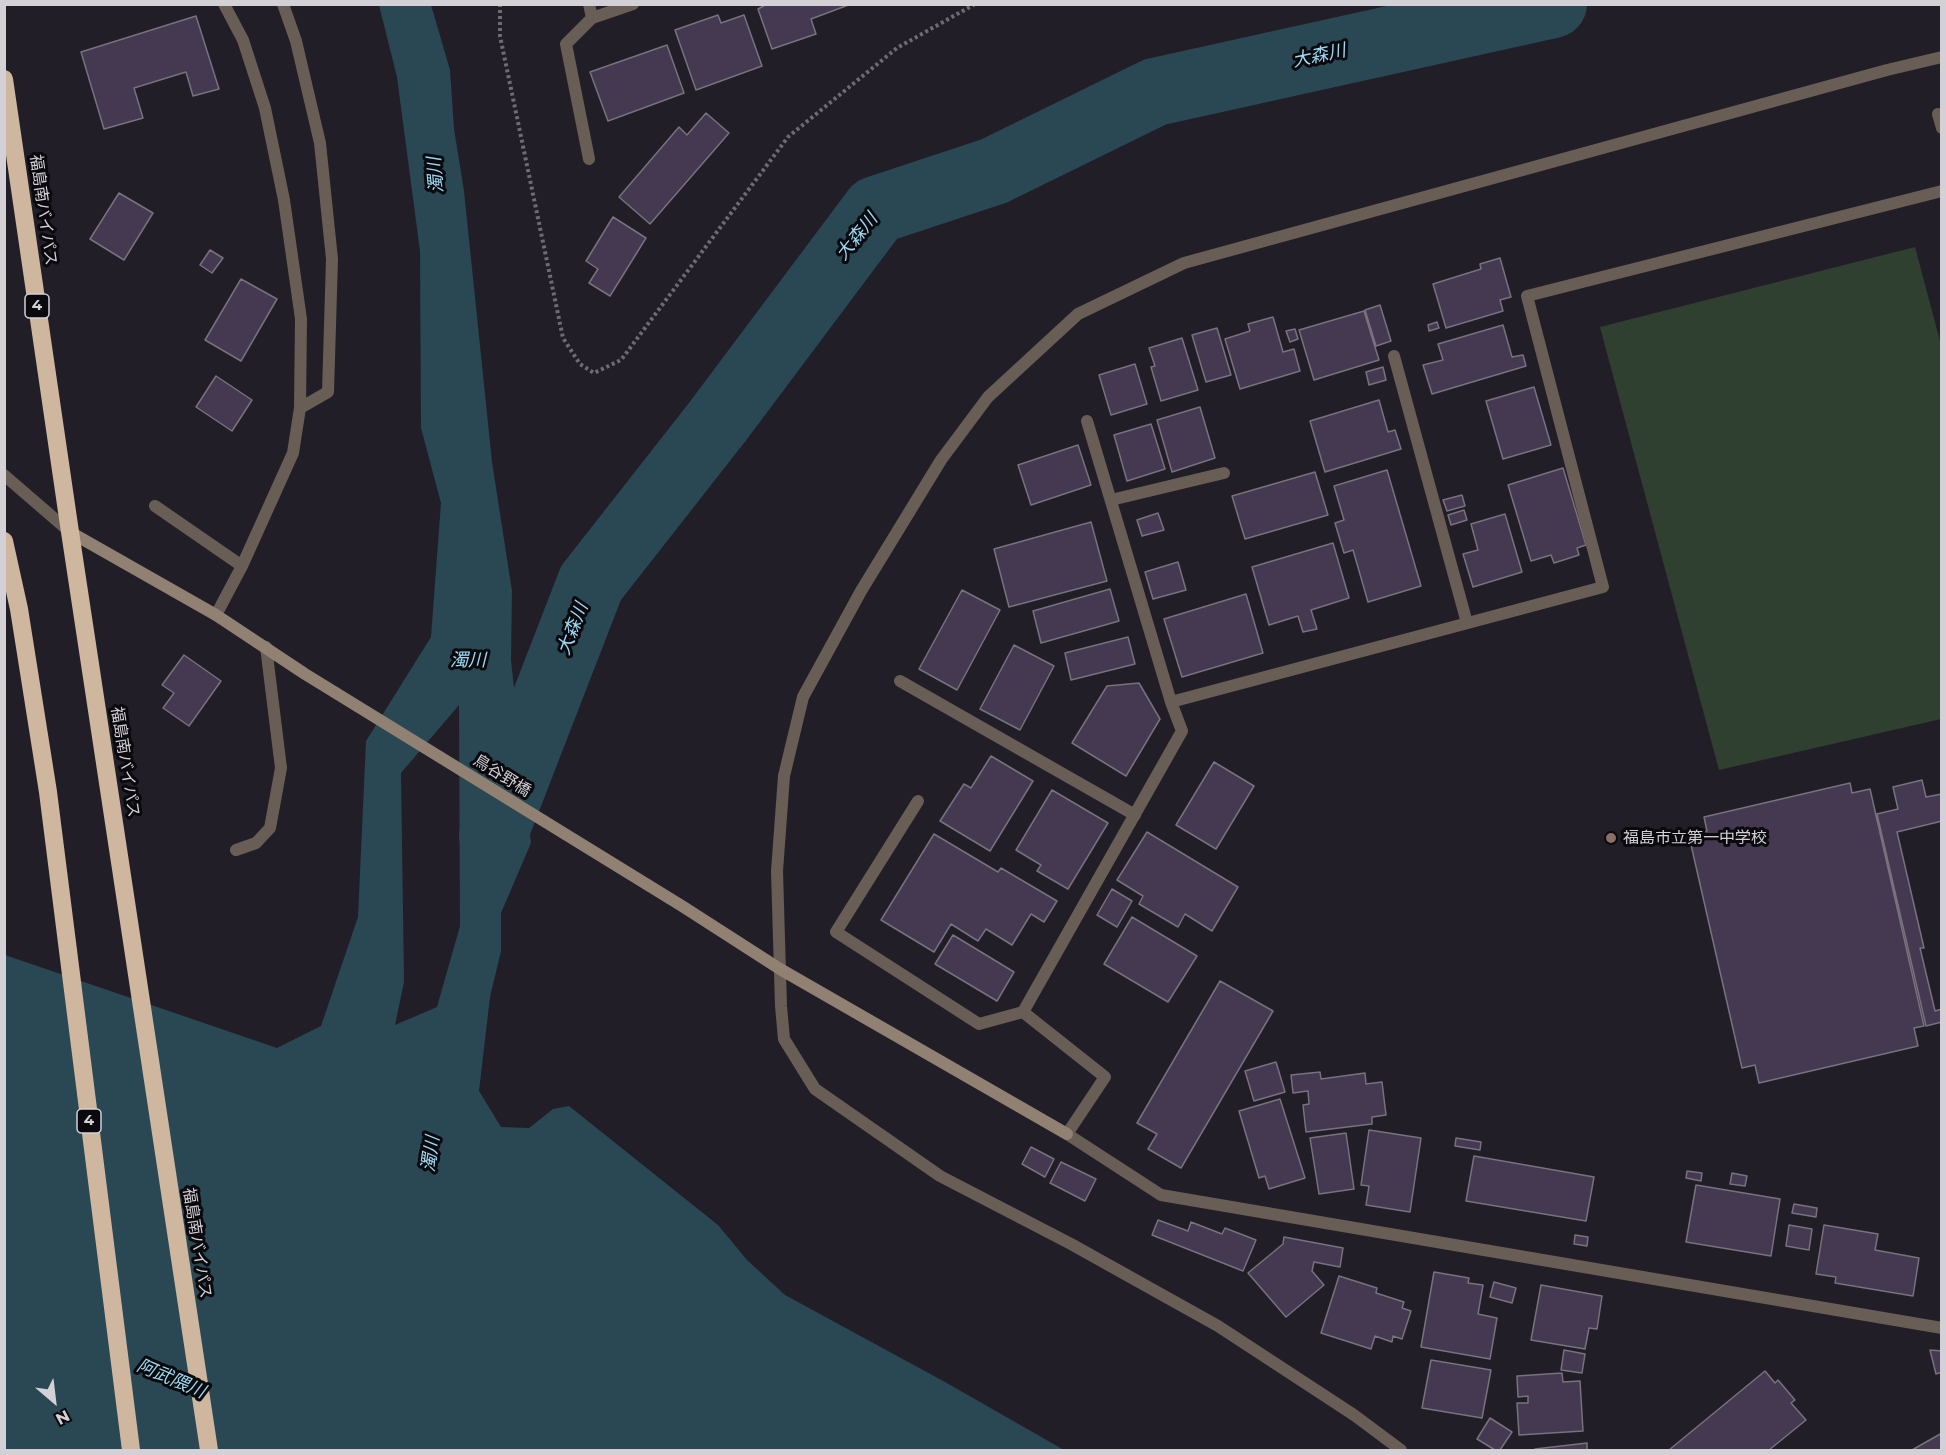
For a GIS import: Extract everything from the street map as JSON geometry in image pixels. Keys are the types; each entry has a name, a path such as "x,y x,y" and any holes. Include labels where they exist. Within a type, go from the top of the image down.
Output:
{"highway":[{"name":"福島南バイパス","path":"4,80 209,1450"},
{"name":"4","path":"4,541 19,609 48,792 130,1450"}],"street":[{"path":"216,615 242,566 293,453 300,408 301,319 284,200 265,108 243,40 224,4"},
{"path":"283,4 296,41 320,143 332,259 328,392 300,408"},
{"path":"589,4 592,18"},
{"path":"589,159 566,44 592,18 633,4"},
{"path":"1401,1450 1354,1415 1218,1326 1071,1244 940,1176 815,1089 784,1040 777,871 784,776 803,697 861,591 941,459 988,397 1078,314 1184,263 1941,57"},
{"path":"1938,114 1941,128"},
{"path":"1171,702 1603,587 1527,296 1941,190"},
{"path":"1394,356 1467,623"},
{"path":"918,801 836,932 979,1024 1023,1012 1182,731 1171,702 1088,422"},
{"path":"1111,500 1224,473"},
{"path":"4,475 70,532"},
{"path":"155,506 242,566"},
{"name":"鳥谷野橋","path":"70,532 216,615 305,674 682,906 780,969 1067,1134"},
{"path":"236,849 256,843 270,828 281,768 266,647"},
{"path":"900,681 1135,815"},
{"path":"1023,1012 1105,1077 1067,1134 1161,1195 1941,1328"}],"path":[{"path":"500,4 500,36 563,338 580,364 594,373 621,360 788,137 897,48 975,4"}],"green space":[{"path":"1915,247 1941,345 1941,719 1719,770 1600,327"}],"water":[{"path":"379,5 431,5 450,70 454,129 464,191 492,462 512,591 511,660 531,843 501,913 501,951 490,997 479,1091 501,1127 529,1128 553,1109 569,1106 718,1225 747,1260 785,1295 1064,1450 5,1450 5,955 277,1048 321,1026 358,917 366,741 431,637 441,503 421,428 420,251 397,77","holes":["459,705 460,926 437,1007 395,1025 404,982 401,773"]}],"building":[{"path":"767,4 851,4 811,19 816,34 772,49 758,9"},
{"path":"718,15 721,23 744,15 762,66 696,90 675,30"},
{"path":"196,16 219,89 193,96 186,72 134,88 143,118 104,129 81,52"},
{"path":"667,45 684,93 608,121 590,72"},
{"path":"706,113 729,133 650,224 619,197 679,127 687,135"},
{"path":"119,193 153,213 124,260 90,239"},
{"path":"613,217 646,238 610,296 589,283 598,269 586,261"},
{"path":"210,250 223,258 212,273 200,265"},
{"path":"1500,258 1511,297 1500,300 1503,311 1446,328 1433,284 1481,269 1480,264"},
{"path":"241,279 277,299 241,361 205,340"},
{"path":"1380,305 1391,341 1376,346 1365,310"},
{"path":"1364,311 1379,360 1314,380 1299,330"},
{"path":"1273,317 1283,352 1294,349 1300,371 1240,389 1225,339 1250,331 1248,324"},
{"path":"1437,322 1439,328 1429,331 1428,325"},
{"path":"1503,325 1512,357 1523,355 1526,366 1432,394 1423,365 1443,360 1438,344"},
{"path":"1217,328 1231,375 1206,382 1192,335"},
{"path":"1295,329 1298,339 1290,342 1286,331"},
{"path":"1182,338 1198,390 1161,401 1151,367 1155,366 1149,348"},
{"path":"1135,364 1147,404 1111,415 1099,375"},
{"path":"1383,367 1386,380 1369,385 1366,372"},
{"path":"216,376 252,400 232,431 196,407"},
{"path":"1534,387 1551,445 1503,459 1486,401"},
{"path":"1379,400 1388,432 1395,430 1401,449 1325,472 1310,421"},
{"path":"1200,407 1215,458 1172,472 1157,420"},
{"path":"1151,424 1165,469 1127,481 1114,435"},
{"path":"1078,445 1091,485 1031,505 1018,465"},
{"path":"1563,468 1586,545 1577,548 1579,555 1554,563 1551,555 1531,561 1508,485"},
{"path":"1387,470 1421,586 1368,602 1353,550 1344,553 1335,523 1344,520 1334,486"},
{"path":"1315,472 1328,515 1245,539 1232,496"},
{"path":"1462,495 1465,506 1447,511 1443,500"},
{"path":"1464,510 1467,520 1451,525 1448,515"},
{"path":"1158,513 1164,530 1142,536 1137,520"},
{"path":"1505,514 1522,572 1473,587 1463,554 1478,550 1471,524"},
{"path":"1091,522 1107,581 1009,607 994,549"},
{"path":"1333,543 1349,598 1311,610 1317,629 1303,632 1298,616 1269,625 1252,567"},
{"path":"1178,562 1186,590 1153,599 1145,572"},
{"path":"1110,589 1119,621 1041,643 1033,611"},
{"path":"962,590 1000,610 957,690 919,669"},
{"path":"1246,594 1263,653 1182,677 1164,619"},
{"path":"1128,637 1135,664 1071,680 1065,653"},
{"path":"1014,645 1054,666 1020,730 980,709"},
{"path":"184,655 221,681 189,726 163,708 174,693 162,685"},
{"path":"1139,683 1160,719 1126,776 1072,743 1107,686"},
{"path":"991,756 1033,781 990,851 940,821 964,784 971,788"},
{"path":"1214,762 1254,786 1216,849 1176,825"},
{"path":"1922,780 1926,797 1942,794 1942,821 1897,832 1924,948 1920,948 1935,1011 1942,1009 1942,1022 1926,1026 1877,814 1898,809 1893,787"},
{"path":"1850,783 1852,793 1870,789 1924,1026 1914,1028 1918,1046 1759,1083 1755,1065 1742,1068 1689,836 1707,831 1704,817"},
{"path":"1052,790 1108,823 1068,889 1037,871 1041,865 1016,850"},
{"path":"1147,832 1238,887 1212,931 1185,914 1178,927 1139,904 1143,896 1117,880"},
{"path":"934,834 998,872 1001,868 1057,901 1044,922 1031,914 1012,945 986,929 978,941 951,924 934,952 881,920"},
{"path":"1112,889 1132,901 1117,927 1097,915"},
{"path":"1132,917 1197,956 1168,1002 1104,964"},
{"path":"953,935 1014,972 997,1001 935,964"},
{"path":"1220,981 1273,1011 1181,1168 1148,1149 1157,1134 1137,1123"},
{"path":"1276,1062 1285,1092 1254,1101 1245,1071"},
{"path":"1320,1072 1321,1079 1365,1073 1366,1084 1382,1082 1386,1115 1372,1117 1372,1124 1306,1132 1303,1105 1309,1104 1308,1091 1293,1093 1291,1075"},
{"path":"1280,1099 1305,1178 1269,1189 1265,1176 1259,1178 1239,1111"},
{"path":"1369,1130 1421,1138 1410,1212 1366,1205 1369,1186 1361,1185"},
{"path":"1346,1133 1354,1189 1319,1194 1310,1138"},
{"path":"1456,1138 1481,1142 1480,1150 1455,1146"},
{"path":"1031,1147 1054,1159 1045,1177 1022,1164"},
{"path":"1474,1156 1594,1177 1586,1221 1466,1201"},
{"path":"1061,1162 1096,1179 1085,1201 1050,1183"},
{"path":"1687,1171 1702,1173 1701,1181 1686,1178"},
{"path":"1732,1173 1747,1176 1745,1186 1730,1184"},
{"path":"1696,1185 1780,1199 1771,1256 1686,1242"},
{"path":"1794,1204 1817,1208 1816,1217 1792,1213"},
{"path":"1158,1220 1188,1231 1191,1222 1222,1234 1225,1228 1256,1240 1243,1271 1152,1235"},
{"path":"1789,1225 1812,1229 1809,1250 1786,1246"},
{"path":"1824,1225 1878,1234 1875,1250 1919,1258 1913,1296 1835,1283 1836,1277 1816,1274"},
{"path":"1575,1235 1588,1237 1587,1246 1574,1244"},
{"path":"1284,1237 1343,1248 1340,1267 1314,1262 1312,1271 1324,1285 1286,1317 1248,1273 1283,1244"},
{"path":"1434,1272 1469,1278 1468,1283 1483,1285 1478,1314 1497,1318 1490,1359 1421,1347"},
{"path":"1339,1276 1377,1288 1376,1293 1404,1302 1402,1308 1411,1311 1402,1339 1393,1336 1392,1342 1375,1336 1371,1349 1321,1333"},
{"path":"1494,1282 1516,1288 1512,1303 1490,1297"},
{"path":"1541,1285 1602,1296 1597,1329 1589,1328 1585,1349 1531,1340"},
{"path":"1564,1350 1585,1354 1582,1373 1561,1370"},
{"path":"1930,1350 1942,1351 1942,1372 1936,1374"},
{"path":"1431,1360 1491,1370 1482,1418 1422,1408"},
{"path":"1765,1371 1775,1383 1778,1380 1795,1400 1791,1403 1806,1420 1769,1450 1669,1450"},
{"path":"1562,1373 1563,1382 1580,1381 1583,1431 1519,1435 1517,1403 1528,1403 1528,1396 1518,1397 1517,1376"},
{"path":"1490,1418 1512,1432 1500,1450 1495,1450 1477,1439"},
{"path":"1942,1433 1942,1450 1912,1450"},
{"path":"1587,1443 1587,1450 1535,1450 1535,1449"}],"waterway":[{"name":"大森川","path":"493,836 591,583 718,421 876,210 994,171 1155,92 1553,4"}],"place":[{"name":"福島市立第一中学校","path":"1611,838"}],"water label":[{"name":"濁川","path":"436,175"},
{"name":"濁川","path":"468,661"},
{"name":"濁川","path":"431,1154"},
{"name":"阿武隈川","path":"171,1379"}]}
